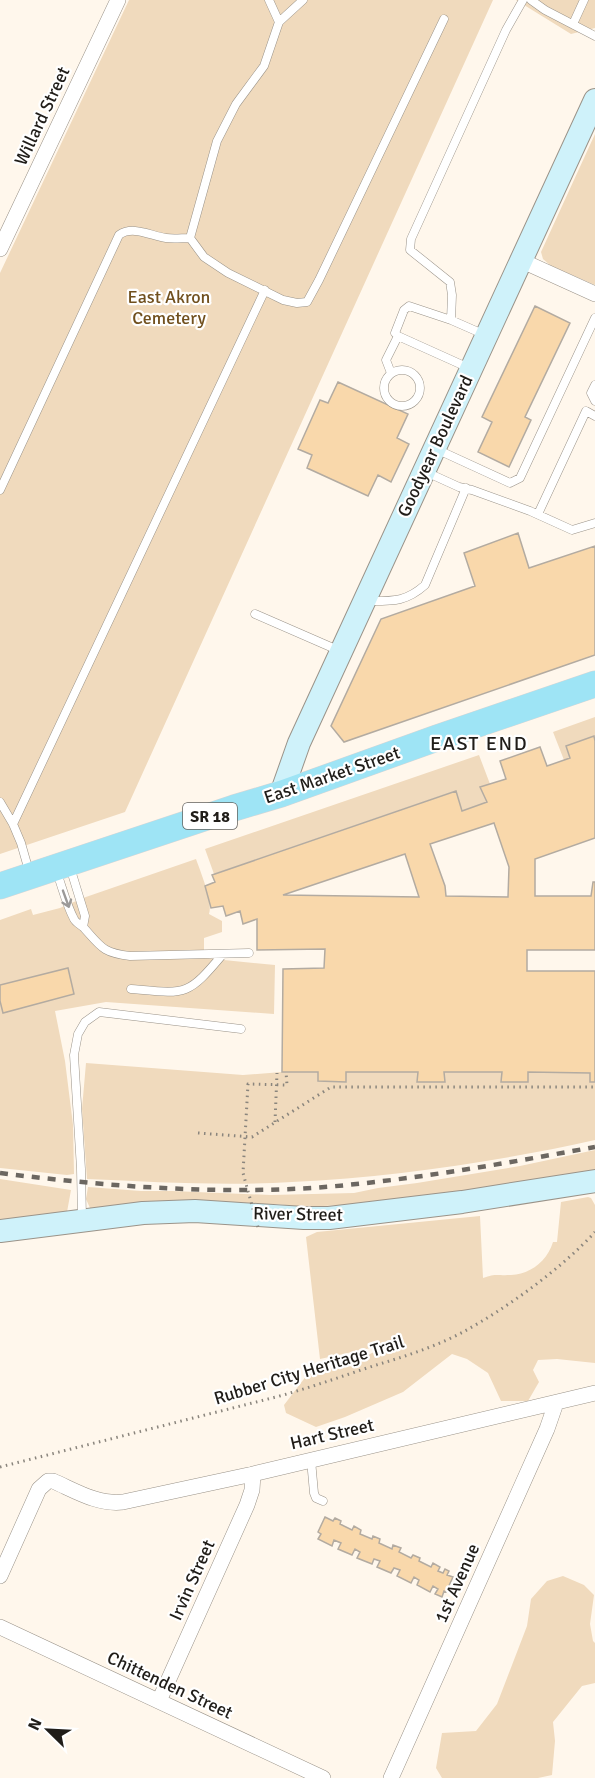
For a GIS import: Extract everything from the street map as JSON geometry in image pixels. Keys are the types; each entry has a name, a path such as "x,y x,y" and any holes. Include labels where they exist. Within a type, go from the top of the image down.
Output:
{"main road":[{"name":"East Market Street","path":"0,886 281,794 595,684"}],"street":[{"name":"Willard Street","path":"0,249 118,0"},
{"name":"Goodyear Boulevard","path":"281,794 299,743 595,100"},
{"path":"520,260 595,294"},
{"name":"River Street","path":"0,1231 143,1213 195,1211 329,1218 462,1202 595,1181"},
{"name":"Hart Street","path":"0,1576 39,1489 48,1481 98,1501 110,1504 123,1502 253,1474 595,1393"},
{"name":"1st Avenue","path":"391,1778 547,1429 556,1403"},
{"name":"Irvin Street","path":"159,1701 247,1504 252,1490 253,1474"},
{"name":"Chittenden Street","path":"0,1627 323,1778"}],"lane":[{"path":"269,0 279,22"},
{"path":"190,238 217,141 236,104 264,66 279,22 303,0"},
{"path":"451,320 450,282 410,250 411,239 506,30 523,0"},
{"path":"531,0 545,10 595,36"},
{"path":"573,24 584,0"},
{"path":"190,238 204,257 228,273 284,300 297,303 307,302 444,19"},
{"path":"0,490 119,235 124,231 138,231 165,238 190,238"},
{"path":"13,824 265,290"},
{"path":"471,369 398,336 395,333 404,310 409,306 486,335"},
{"path":"434,448 510,483 520,478 595,318"},
{"path":"391,373 386,360 398,336"},
{"path":"402,369 417,377 419,394 412,403 400,406 389,401 385,396 384,383 391,373 402,369"},
{"path":"595,385 591,393 595,401"},
{"path":"538,514 586,411 595,416"},
{"path":"424,471 459,487 538,514 572,530 595,523"},
{"path":"364,601 406,599 425,585 466,488"},
{"path":"255,614 341,651"},
{"path":"0,802 13,824 31,875"},
{"path":"62,865 85,916 83,927"},
{"path":"62,865 75,922 83,927 101,948 114,954 130,956 249,953"},
{"path":"131,989 170,993 188,990 202,980 223,954"},
{"path":"82,1220 74,1055 78,1034 85,1022 99,1012 241,1029"},
{"path":"310,1459 314,1493 316,1498 323,1502"}],"path":[{"path":"258,1227 243,1173 248,1084 287,1085 286,1072"},
{"path":"275,1122 277,1073"},
{"path":"333,1082 333,1087"},
{"path":"513,1082 513,1087"},
{"path":"198,1133 252,1137 333,1087 431,1084 595,1088"},
{"name":"Rubber City Heritage Trail","path":"0,1467 276,1398 396,1359 462,1332 525,1293 595,1232"}],"green space":[{"name":"East Akron Cemetery","path":"129,0 493,0 125,812 0,854 0,273"},
{"path":"516,0 595,0 595,28 571,34"},
{"path":"595,134 595,285 551,266 543,259 541,252"},
{"path":"595,717 595,741 593,737 566,746 570,758 564,760 553,732"},
{"path":"479,755 490,784 480,787 487,802 462,811 455,791 214,874 205,849"},
{"path":"196,859 208,895 209,914 222,921 222,932 204,938 204,958 275,965 274,1014 106,1002 55,1011 65,1061 73,1125 74,1174 0,1168 0,920 31,909 33,915 60,908"},
{"path":"86,1063 243,1075 318,1072 318,1081 345,1082 346,1072 418,1072 418,1082 445,1082 444,1072 502,1072 502,1082 527,1082 528,1072 590,1073 590,1082 595,1082 595,1140 445,1167 330,1180 215,1184 87,1179 82,1109"},
{"path":"595,1150 595,1173 392,1203 300,1207 278,1204 130,1204 90,1208 86,1199 88,1187 271,1195 354,1193 520,1166"},
{"path":"0,1179 71,1190 67,1212 0,1220"},
{"path":"588,1197 595,1205 595,1363 557,1359 538,1360 533,1370 539,1382 528,1401 501,1401 488,1373 467,1359 452,1354 403,1392 345,1417 316,1427 286,1413 284,1405 307,1375 354,1362 382,1348 380,1346 320,1359 306,1237 317,1232 480,1216 483,1278 518,1274 542,1261 553,1242 557,1242 561,1202"},
{"path":"563,1576 584,1585 594,1595 590,1624 595,1643 595,1683 582,1686 553,1722 555,1741 552,1775 538,1778 442,1778 436,1768 442,1733 476,1731 497,1704 527,1626 531,1599 547,1581"}],"building":[{"path":"535,306 570,323 525,417 531,420 509,467 478,452 492,422 482,417"},
{"path":"338,382 408,414 397,438 409,444 391,482 378,475 368,496 307,468 312,455 298,449 320,400 328,403"},
{"path":"518,533 529,568 595,546 595,655 344,742 331,726 381,619 475,586 464,553"},
{"name":"EAST END","path":"594,736 595,838 535,859 535,896 591,896 593,882 595,882 595,950 527,950 527,971 595,971 595,1082 590,1082 590,1073 528,1072 528,1082 501,1082 502,1072 444,1072 445,1082 417,1082 418,1072 346,1072 346,1082 318,1081 318,1072 282,1072 283,969 324,968 325,949 257,950 257,919 243,924 240,911 226,916 223,906 211,908 205,886 215,882 212,875 456,791 462,811 487,802 480,787 506,779 500,761 540,747 547,766 570,758 566,746","holes":["494,823 509,867 508,897 446,896 445,886 430,844","405,854 419,897 283,895"]},
{"path":"68,968 74,994 3,1013 0,985"},
{"path":"325,1517 333,1521 335,1518 341,1521 340,1524 352,1530 354,1526 361,1530 360,1534 372,1539 373,1536 380,1539 379,1543 392,1549 393,1545 401,1548 399,1552 411,1558 413,1555 420,1558 419,1561 431,1567 433,1563 440,1567 438,1571 443,1573 445,1569 449,1571 447,1575 453,1577 446,1592 444,1591 442,1597 435,1594 438,1589 433,1586 430,1592 417,1585 419,1580 414,1577 411,1583 397,1576 400,1570 394,1568 391,1573 377,1567 380,1561 374,1559 372,1564 357,1558 360,1552 355,1549 352,1555 338,1549 341,1543 334,1540 332,1546 318,1539 321,1534 318,1532"}],"railway":[{"path":"0,1173 156,1188 273,1190 348,1185 419,1176 595,1147"}],"district":[{"name":"EAST END","path":"479,743"}]}
